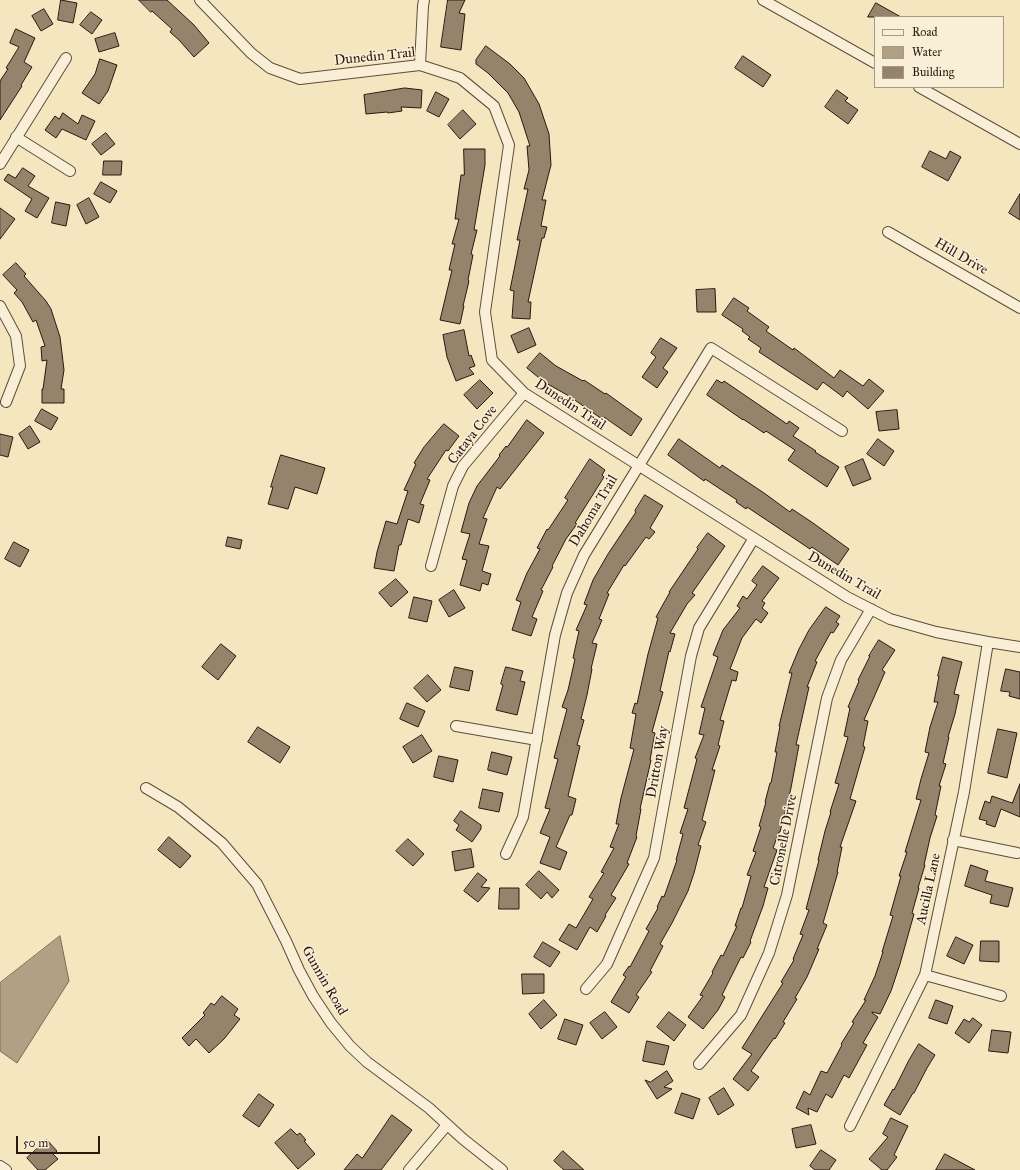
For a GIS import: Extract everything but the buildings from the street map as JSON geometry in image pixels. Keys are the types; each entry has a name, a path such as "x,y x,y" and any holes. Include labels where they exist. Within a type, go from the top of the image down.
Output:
{"street":[{"name":"Dunedin Trail","path":"200,0 251,53 270,68 300,79 420,65 460,78 494,106 509,145 486,312 492,360 524,393 847,597 890,619 936,632 1020,647"},
{"path":"420,65 424,0"},
{"path":"763,0 874,62"},
{"path":"0,164 66,58"},
{"path":"921,88 1020,144"},
{"path":"16,138 70,171"},
{"name":"Hill Drive","path":"888,232 1020,308"},
{"path":"0,306 16,336 20,366 6,402"},
{"name":"Dahoma Trail","path":"506,854 523,817 555,635 567,593 584,555 711,348 842,431"},
{"name":"Cataya Cove","path":"431,566 452,486 463,466 524,393"},
{"name":"Dritton Way","path":"586,989 607,964 654,858 691,656 699,628 754,538"},
{"name":"Citronelle Drive","path":"699,1064 741,1015 769,953 787,895 827,698 841,660 871,609"},
{"name":"Aucilla Lane","path":"850,1126 925,975 964,792 988,642"},
{"path":"456,726 537,740"},
{"name":"Gunnin Road","path":"146,788 178,807 228,849 257,884 302,977 339,1034 350,1046 367,1062 429,1108 447,1125 502,1170"},
{"path":"953,840 1017,853"},
{"path":"925,975 1001,996"},
{"path":"409,1170 447,1125"},
{"path":"0,1166 6,1170"}],"water":[{"path":"60,936 69,981 17,1063 0,1051 0,983"}]}
